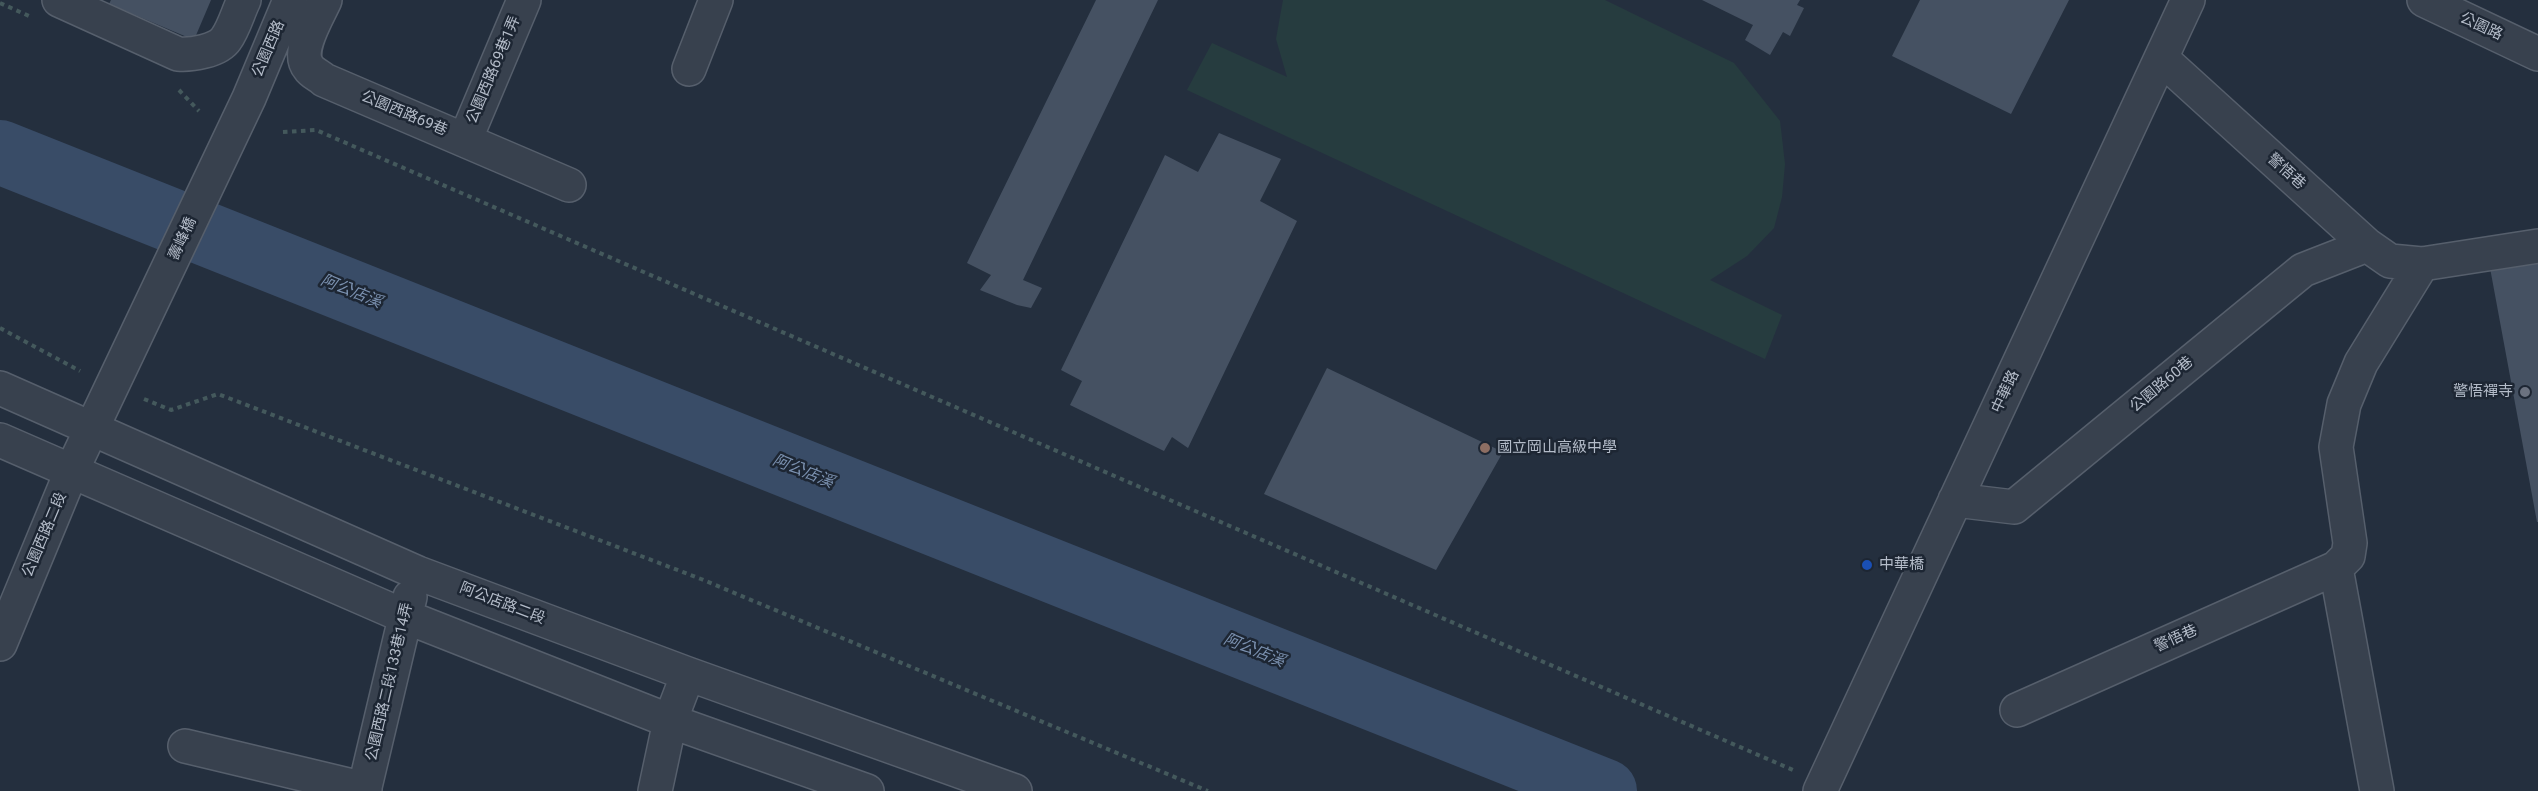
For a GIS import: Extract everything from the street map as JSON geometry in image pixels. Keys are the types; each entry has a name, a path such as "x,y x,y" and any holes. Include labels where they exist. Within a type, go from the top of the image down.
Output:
{"street":[{"path":"59,0 102,9 178,54 190,55 225,41 244,0"},
{"name":"公園西路","path":"249,98 290,0"},
{"name":"公園西路69巷","path":"325,0 305,44 304,56 308,67 324,80 569,185"},
{"name":"公園西路69巷1弄","path":"465,140 524,0"},
{"path":"689,69 716,0"},
{"name":"中華路","path":"1822,787 2188,0"},
{"name":"公園路","path":"2424,0 2538,54"},
{"name":"警悟巷","path":"2161,58 2367,245 2390,261 2421,264 2538,246"},
{"name":"壽峰橋","path":"115,384 249,98"},
{"name":"公園路60巷","path":"1955,500 2014,507 2303,270 2367,245"},
{"path":"2377,791 2336,568 2348,556 2350,543 2336,447 2344,404 2361,363 2421,264"},
{"path":"94,428 115,384"},
{"name":"阿公店路二段","path":"0,388 418,573 688,674 1013,791"},
{"name":"公園西路二段","path":"0,644 72,470 94,428"},
{"path":"0,440 404,616 670,721 867,791"},
{"name":"警悟巷","path":"2016,710 2336,568"},
{"name":"公園西路二段133巷14弄","path":"365,790 404,616 418,573"},
{"path":"655,791 670,721 688,674"},
{"path":"185,746 365,790"}],"path":[{"path":"283,132 316,130 1822,787"},
{"path":"0,328 171,410 218,394 701,579 1208,791"}],"green space":[{"path":"1283,0 1605,0 1734,63 1780,121 1785,164 1782,197 1774,228 1747,256 1710,280 1782,315 1765,359 1187,90 1212,43 1287,77 1276,39"}],"building":[{"path":"111,0 211,0 194,40 109,4"},
{"path":"1096,0 1158,0 1023,280 1042,288 1031,308 1017,305 980,290 991,275 967,263"},
{"path":"1702,0 1800,0 1797,5 1804,8 1790,36 1783,32 1770,55 1745,40 1753,25"},
{"path":"1920,0 2069,0 2011,114 1892,56"},
{"path":"1219,133 1281,159 1260,201 1297,221 1188,448 1172,437 1164,451 1070,405 1082,381 1061,370 1165,155 1198,172"},
{"name":"警悟禪寺","path":"2538,248 2538,522 2537,522 2488,257"},
{"path":"1327,368 1503,452 1436,570 1264,494"}],"waterway":[{"name":"阿公店溪","path":"0,152 1605,791"}],"place":[{"name":"警悟禪寺","path":"2525,392"},
{"name":"國立岡山高級中學","path":"1485,448"},
{"name":"中華橋","path":"1867,565"}]}
